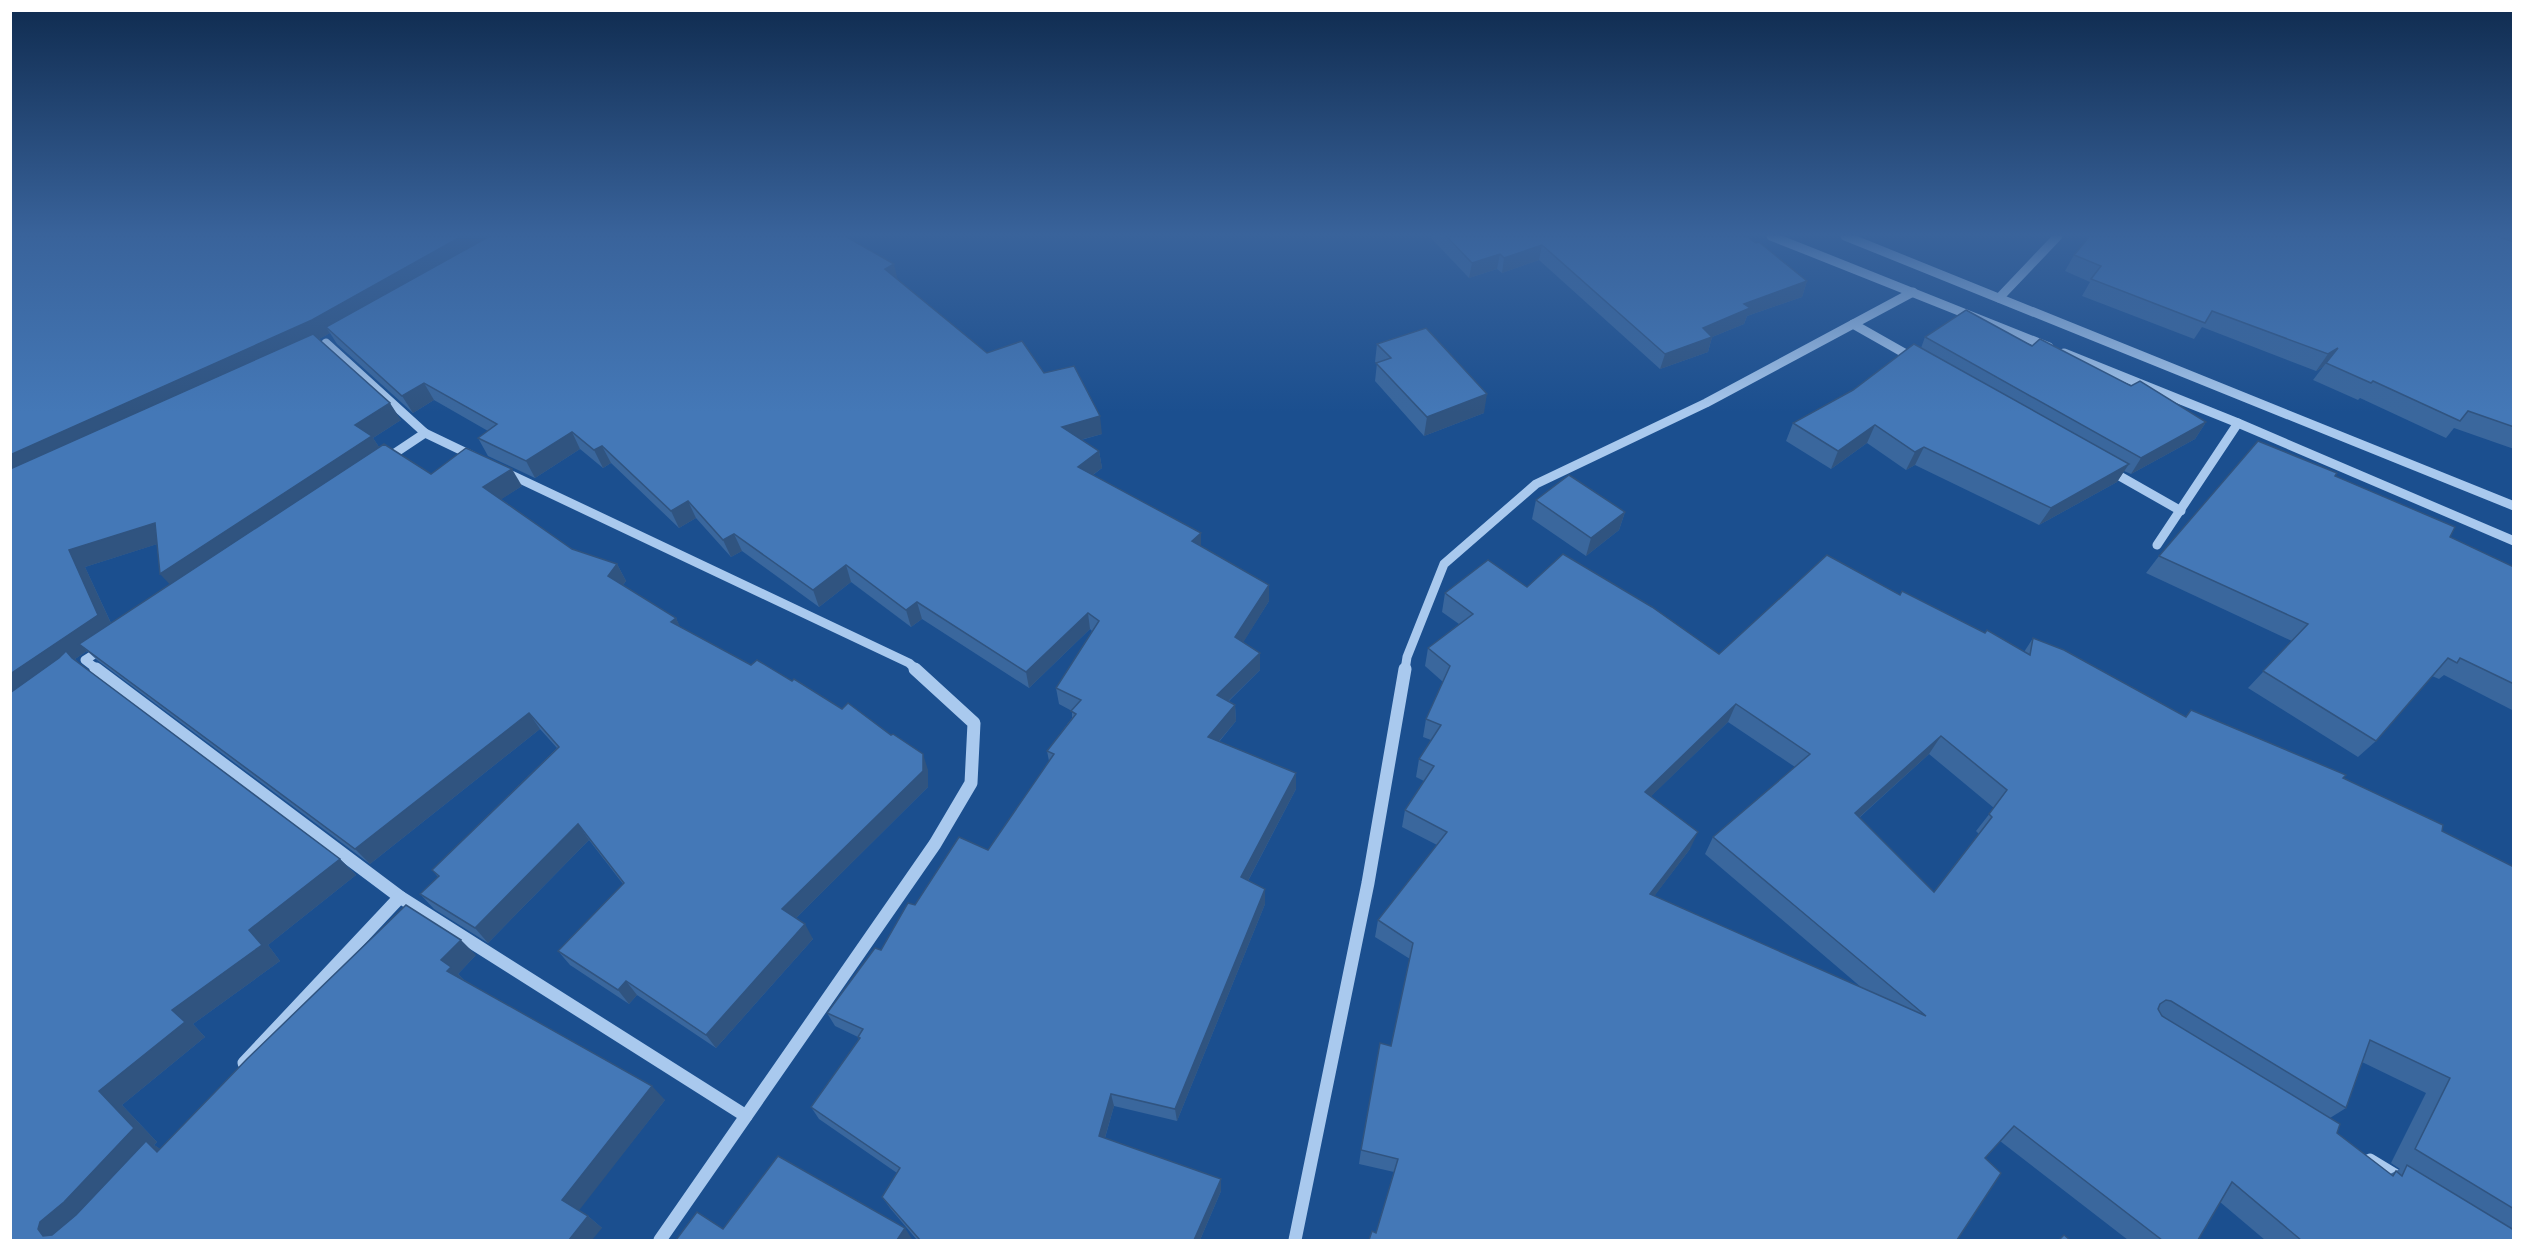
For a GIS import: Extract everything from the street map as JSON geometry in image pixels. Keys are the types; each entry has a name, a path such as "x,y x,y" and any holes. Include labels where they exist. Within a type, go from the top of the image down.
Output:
{"street":[{"path":"1295,1240 1368,883 1407,657 1444,564 1536,484 1706,403 1908,294"},
{"path":"1918,294 2238,423 2514,541"},
{"path":"1990,294 2514,507"},
{"path":"1999,298 2002,294"},
{"path":"1853,324 1925,365"},
{"path":"326,342 425,433 909,663 974,723 971,783 935,843 660,1240"},
{"path":"2157,545 2238,423"},
{"path":"376,466 425,433"},
{"path":"2099,464 2181,511"},
{"path":"115,641 81,664 400,897 746,1116"},
{"path":"231,1076 400,897"},
{"path":"2360,1154 2420,1191"}],"building":[{"path":"10,294 358,294 312,320 10,455"},
{"path":"385,294 916,294 987,353 1022,341 1044,373 1074,366 1100,416 1062,427 1099,451 1078,467 1201,533 1192,541 1269,585 1235,637 1260,653 1217,695 1235,705 1208,737 1296,773 1241,877 1265,889 1175,1109 1111,1094 1099,1136 1221,1179 1194,1240 920,1240 882,1197 900,1168 811,1107 860,1038 858,1037 863,1029 827,1013 875,948 881,950 908,903 915,905 959,837 988,850 1054,754 1047,751 1076,714 1071,711 1081,700 1056,688 1099,621 1088,613 1026,672 917,602 906,610 846,565 813,590 734,534 723,540 688,501 671,511 602,446 594,450 572,432 526,461 478,438 497,424 424,383 402,396 326,327"},
{"path":"1598,294 1770,294 1744,304 1750,308 1703,328 1712,337 1665,354"},
{"path":"2131,294 2514,294 2514,427 2468,411 2460,421 2373,381 2371,383 2326,363 2338,348 2328,354 2212,311 2205,323"},
{"path":"1966,310 2032,346 2040,339 2131,386 2140,381 2206,422 2141,458 1925,337"},
{"path":"1426,328 1487,394 1427,417 1376,363 1391,358 1377,344"},
{"path":"313,334 390,403 355,425 372,436 160,574 155,523 69,550 98,615 10,674 10,469"},
{"path":"1914,344 2129,464 2051,508 1924,447 1915,452 1875,425 1838,451 1793,423 1853,390"},
{"path":"2258,441 2337,473 2335,476 2455,527 2450,537 2514,567 2514,684 2460,658 2457,663 2448,658 2376,741 2263,671 2308,624 2159,556"},
{"path":"384,444 431,474 466,448 512,469 483,487 572,549 617,564 608,576 676,618 671,622 751,665 757,660 792,681 794,679 842,709 848,703 891,735 893,734 923,754 923,771 782,909 805,924 706,1035 626,981 618,990 558,951 624,883 578,824 475,928 420,894 439,876 432,870 559,747 529,713 355,849 79,644"},
{"path":"1569,475 1625,512 1591,538 1536,500"},
{"path":"1563,554 1652,607 1719,654 1827,555 1900,595 1902,591 1985,633 1987,630 2030,655 2033,638 2064,650 2186,717 2191,710 2346,775 2343,778 2443,825 2442,831 2514,867 2514,1209 2415,1149 2450,1078 2370,1040 2346,1108 2171,1001 2166,1000 2160,1004 2158,1009 2162,1016 2340,1124 2337,1133 2393,1176 2396,1171 2402,1176 2407,1165 2514,1230 2514,1240 2301,1240 2232,1182 2198,1240 2162,1240 2014,1126 1985,1158 2001,1173 1957,1240 1369,1240 1372,1231 1376,1233 1398,1159 1361,1150 1380,1043 1391,1046 1413,943 1378,920 1447,832 1405,810 1434,766 1419,759 1441,725 1426,719 1450,666 1428,648 1473,614 1445,593 1488,560 1527,587","holes":["1736,704 1810,754 1713,837 1926,1016 1650,894 1698,832 1645,792","1941,736 2007,790 1989,814 1992,817 1934,892 1855,813"]},
{"path":"66,651 72,658 340,859 249,930 262,945 172,1010 185,1022 99,1091 134,1128 64,1202 40,1222 38,1229 43,1236 52,1235 76,1215 146,1141 157,1152 247,1059 406,905 461,940 441,960 451,967 447,971 652,1086 562,1200 588,1216 569,1240 10,1240 10,693"},
{"path":"778,1156 905,1228 897,1240 676,1240 697,1212 723,1229"},
{"path":"2064,1235 2070,1240 2059,1240"}]}
